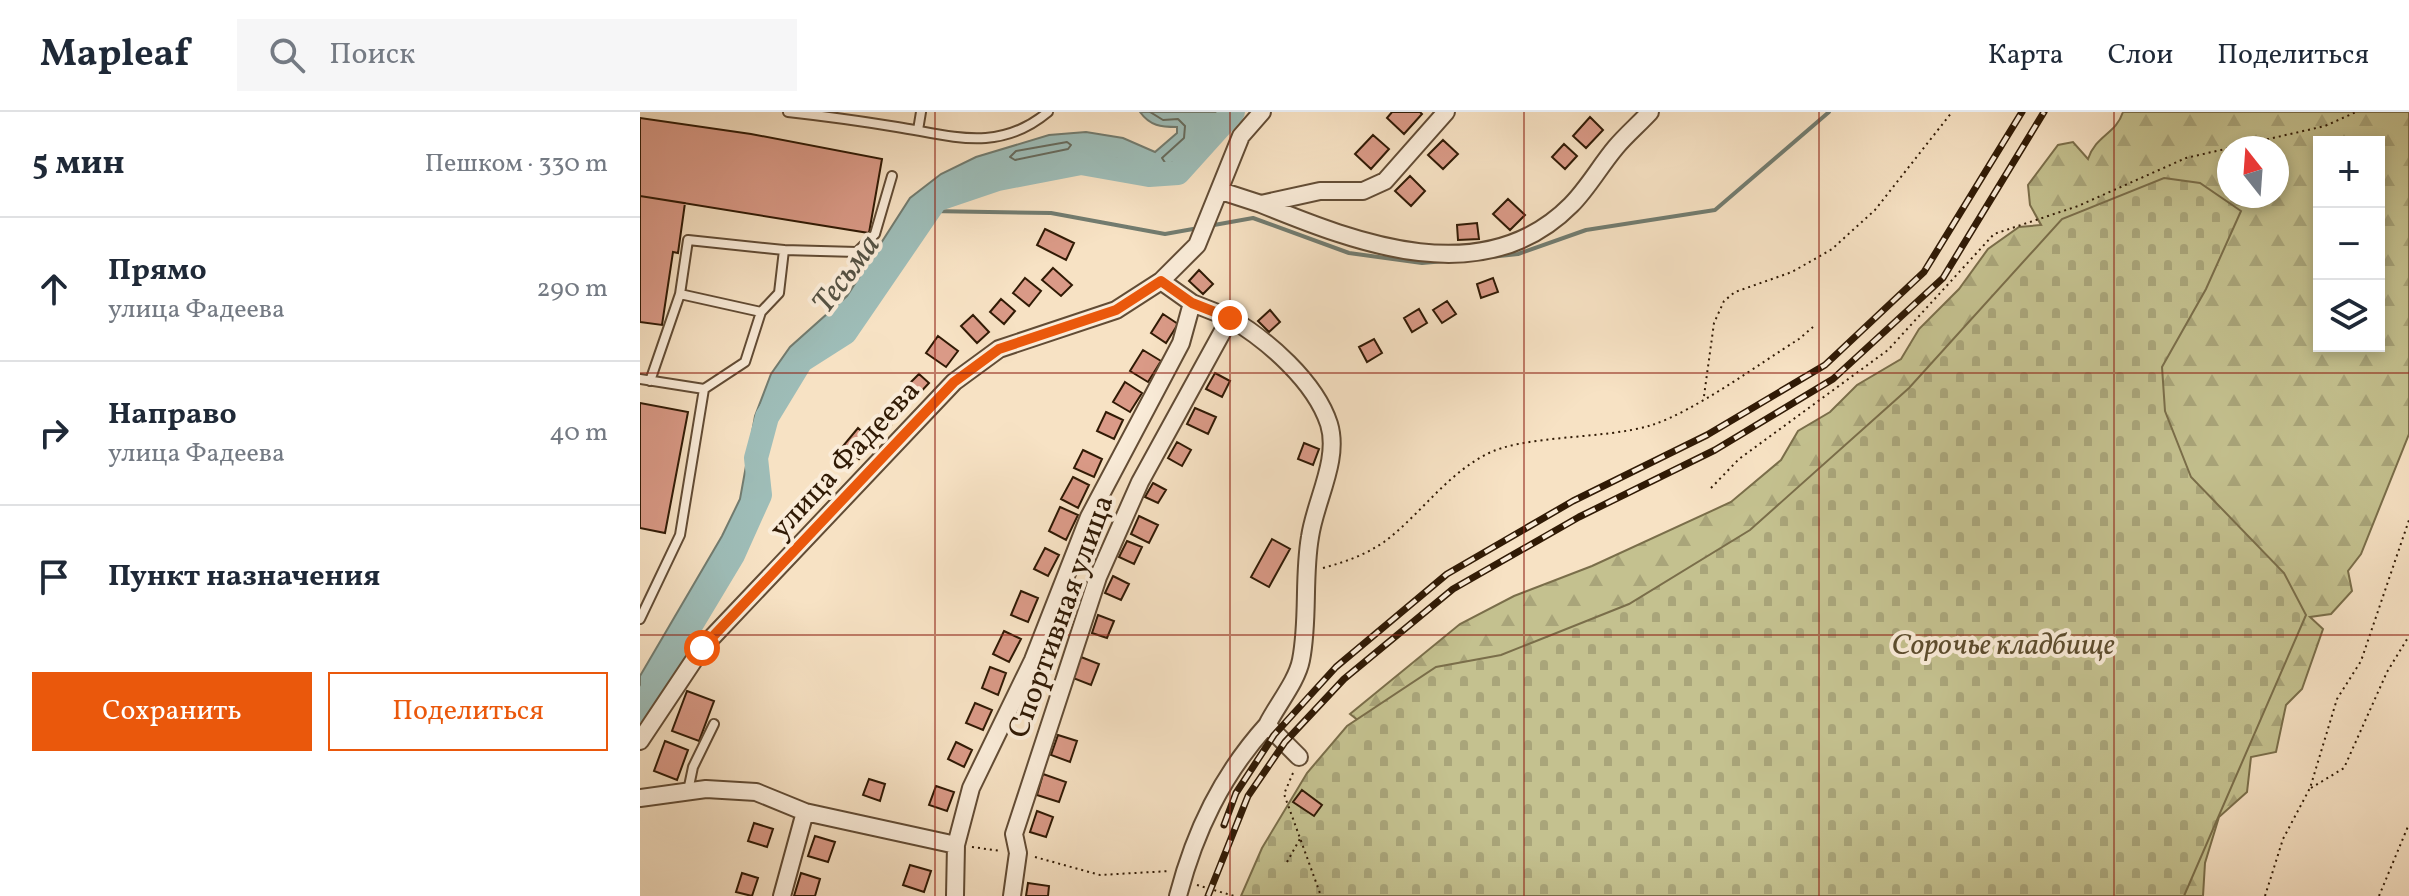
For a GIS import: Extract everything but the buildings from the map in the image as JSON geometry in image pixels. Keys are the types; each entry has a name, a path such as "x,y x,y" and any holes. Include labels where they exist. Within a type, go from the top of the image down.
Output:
{"street":[{"name":"улица Фадеева","path":"640,741 702,648 954,382 999,349 1116,310 1161,281 1197,245 1241,136 1262,112"},
{"path":"1261,204 1320,191 1363,191 1385,181 1446,112"},
{"path":"1221,191 1334,233 1403,251 1486,253 1514,244 1570,206 1617,145 1650,112"},
{"path":"1161,281 1192,303 1230,318 1259,335 1286,360 1324,410 1330,428 1330,459 1310,536 1301,662 1267,725 1241,754 1216,793 1178,896"},
{"name":"Спортивная улица","path":"955,896 956,845 971,788 1033,660 1089,517 1181,343 1192,303"},
{"name":"Спортивная улица","path":"1012,896 1018,853 1014,834 1098,577 1140,482 1230,318"},
{"path":"1267,725 1299,757"},
{"path":"640,798 688,791 756,792 805,812 956,845"},
{"path":"782,896 805,812"}],"lane":[{"path":"788,112 918,130 948,139 985,139 1029,128 1048,112"},
{"path":"918,130 921,112"},
{"path":"650,381 680,294 688,240 784,250 857,252 875,234 892,176"},
{"path":"640,379 704,389 745,362 761,312 779,293 784,250"},
{"path":"680,294 761,312"},
{"path":"640,619 680,535 704,389"},
{"path":"688,791 693,767 714,724"}],"path":[{"path":"1704,397 1714,323 1724,301 1735,292 1792,272 1832,249 1875,210 1952,112"},
{"path":"1711,488 1739,459 1888,350 1994,234 2078,206 2186,158 2325,126 2356,112"},
{"path":"1306,572 1355,559 1385,541 1439,487 1487,453 1532,442 1592,438 1654,424 1704,397 1813,327"},
{"path":"2265,896 2283,839 2310,788 2337,699 2361,661 2409,520"},
{"path":"2310,788 2344,768 2387,672 2409,636"},
{"path":"1299,757 1284,794 1295,828 1302,836 1321,896"},
{"path":"2379,896 2409,824"},
{"path":"1287,862 1302,836"}],"green space":[{"name":"Сорочье кладбище","path":"2123,112 2409,112 2409,434 2361,554 2348,571 2352,591 2331,614 2310,617 2323,629 2302,689 2286,705 2276,752 2251,757 2247,792 2219,817 2205,863 2203,896 1371,896 1369,729 1350,714 1460,624 1514,596 1592,566 1731,502 1781,460 1798,431 1830,412 1857,385 1901,359 1919,329 1959,289 1988,249 2019,227 2041,225 2030,205 2028,185 2058,145 2073,142 2088,159 2096,145 2116,125"},
{"name":"Сорочье кладбище","path":"2164,178 2200,183 2217,195 2217,208 2237,208 2241,211 2206,289 2162,367 2165,411 2191,477 2284,573 2306,615 2184,896 1241,896 1262,848 1307,773 1347,726 1436,667 1501,655 1629,604 1750,530 1909,388 2062,219"}],"water":[{"path":"1140,112 1237,112 1202,159 1185,169 1157,173 1118,159 1081,155 995,172 959,190 914,221 884,278 865,302 786,378 767,412 760,444 759,484 730,558 690,611 640,700 640,676 722,536 740,499 755,416 771,374 790,347 847,296 910,198 941,174 976,157 1049,135 1086,132 1123,138 1155,152 1177,133 1177,127 1156,125"}],"waterway":[{"name":"Тесьма","path":"640,710 733,555 760,495 756,458 767,417 801,361 845,333 936,200 998,179 1081,163 1149,175 1178,173 1233,112"},
{"path":"1490,257 1518,254 1586,230 1715,210 1829,112"},
{"path":"929,211 1051,213 1165,234 1193,229"},
{"path":"1214,225 1253,218 1349,253 1422,263 1445,261"}],"railway":[{"path":"1224,825 1236,793 1274,735 1336,667 1447,574 1573,501 1707,435 1825,365 1924,272 2022,112"},
{"path":"1208,896 1248,796 1285,742 1344,679 1453,589 1579,517 1715,450 1833,379 1943,278 2044,112"}],"route":[{"path":"702,648 954,382 999,349 1116,310 1161,281 1192,303 1230,318"}]}
